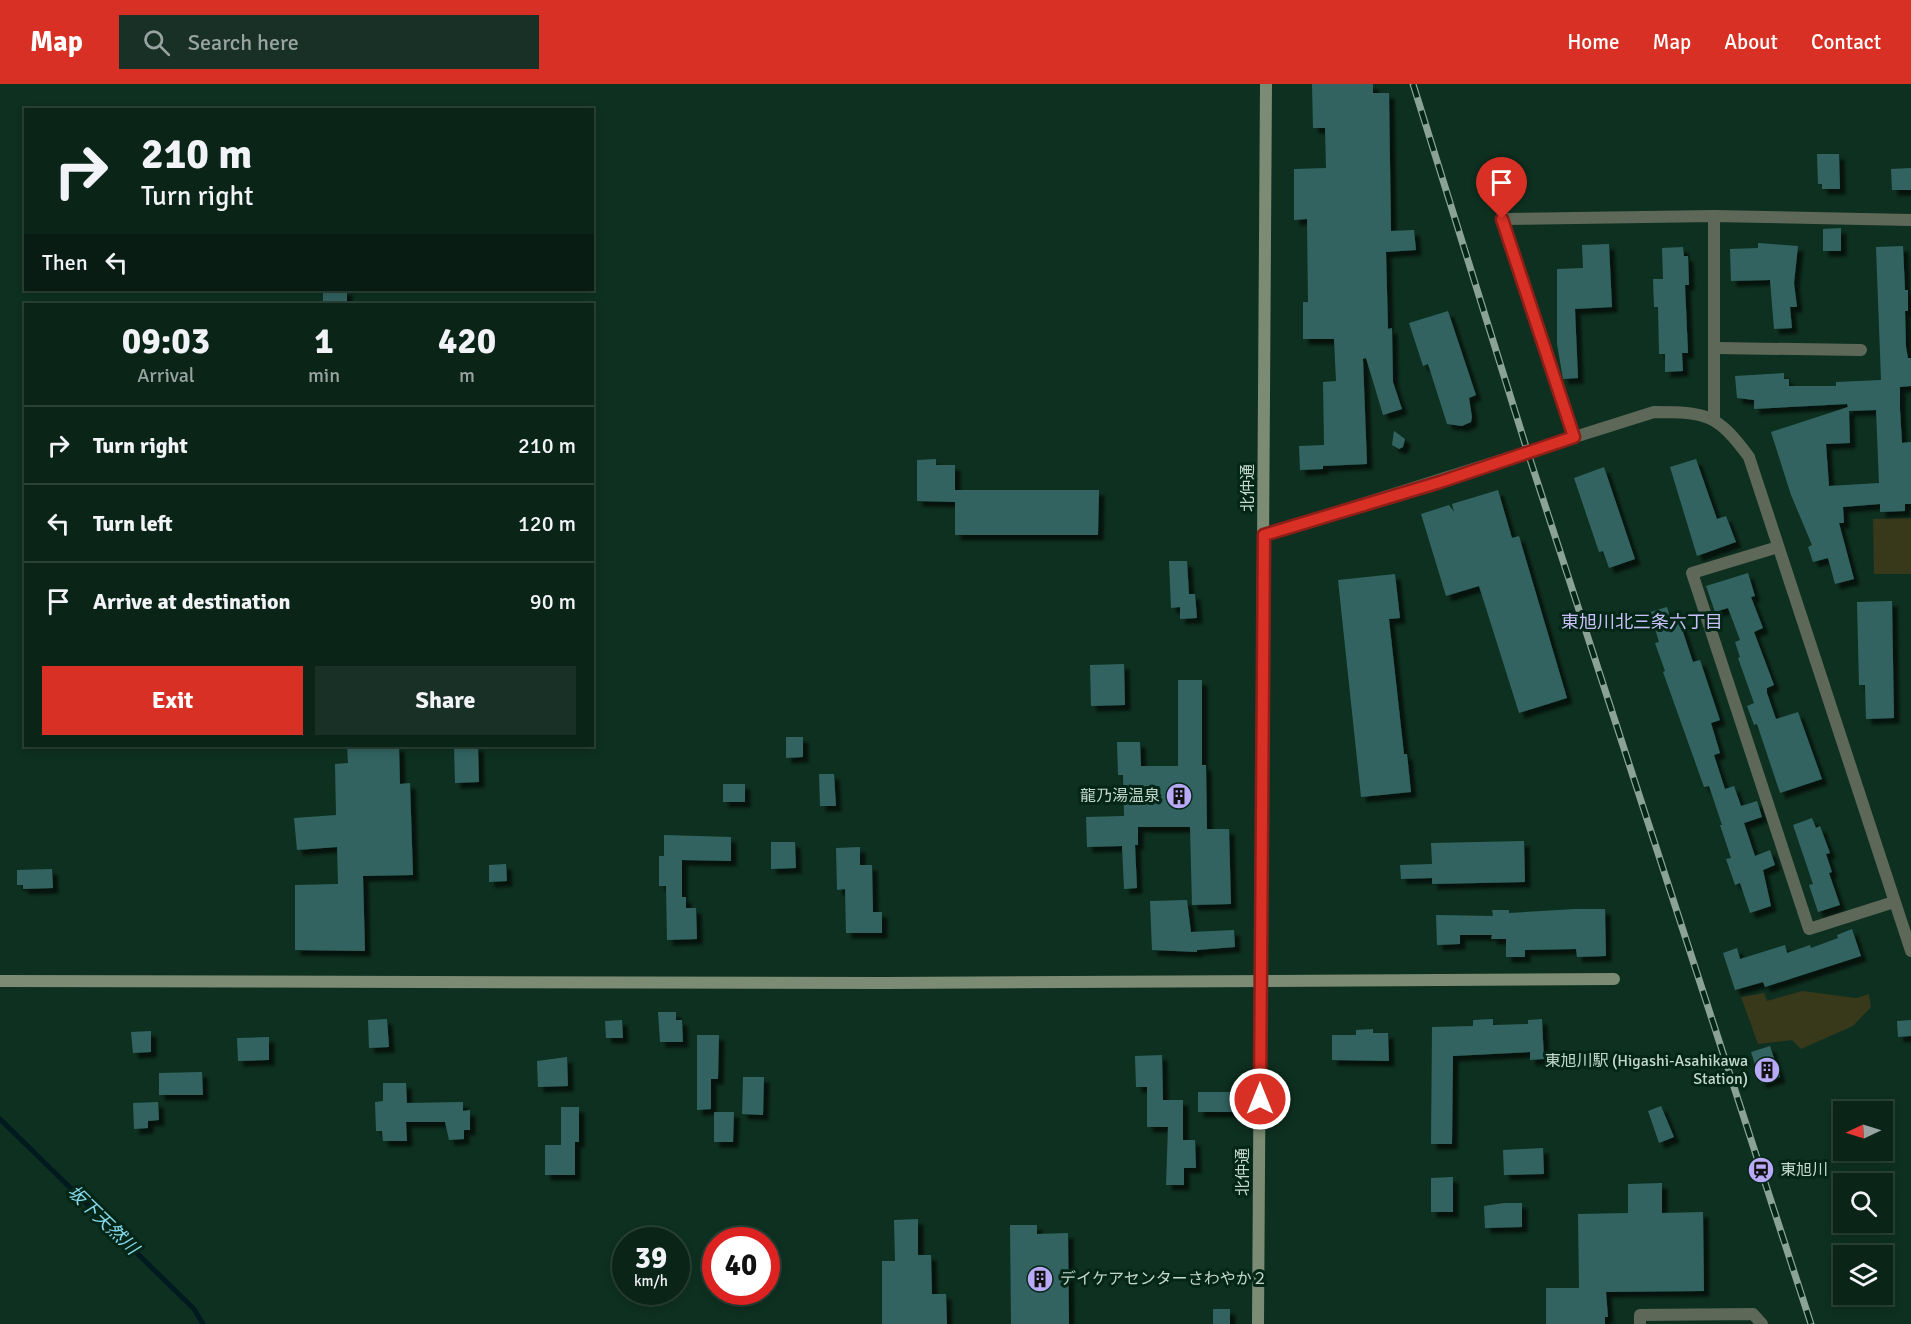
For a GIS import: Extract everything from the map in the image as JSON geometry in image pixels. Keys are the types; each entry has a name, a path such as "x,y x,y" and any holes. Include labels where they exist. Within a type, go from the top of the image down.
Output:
{"street":[{"name":"北仲通","path":"1258,1324 1266,84"},
{"path":"1574,437 1502,219 1714,216 1911,220"},
{"path":"1714,216 1716,348 1714,419"},
{"path":"1716,348 1861,350"},
{"path":"1264,535 1440,482 1654,412 1689,412 1714,419 1731,433 1749,458 1911,951"},
{"path":"1778,547 1692,573 1809,929 1894,902"},
{"path":"0,981 861,983 1614,980"},
{"path":"1640,1324 1640,1315 1754,1314 1762,1324"}],"shaded area":[{"path":"1911,518 1911,574 1874,574 1873,519"},
{"path":"1802,991 1856,998 1869,994 1871,1007 1853,1026 1801,1049 1792,1040 1758,1044 1741,997 1764,993 1767,1001"}],"building":[{"path":"1312,84 1373,84 1373,93 1389,93 1391,231 1414,230 1416,250 1386,252 1388,329 1392,328 1393,382 1402,409 1383,415 1366,358 1363,359 1367,464 1323,466 1323,469 1300,470 1299,446 1324,445 1323,382 1336,381 1334,339 1303,339 1303,302 1308,302 1307,219 1294,220 1294,169 1326,168 1325,128 1313,128"},
{"path":"1817,154 1839,154 1840,189 1822,189 1822,184 1818,184"},
{"path":"1911,168 1911,190 1892,190 1891,169"},
{"path":"1841,228 1841,251 1823,251 1823,229"},
{"path":"1758,243 1798,246 1794,283 1797,307 1790,307 1792,328 1774,329 1770,280 1731,281 1730,249 1758,248"},
{"path":"1609,244 1612,307 1575,309 1578,378 1563,379 1557,344 1557,269 1583,268 1582,245"},
{"path":"1903,246 1905,290 1908,290 1908,311 1905,311 1906,347 1908,358 1911,358 1911,386 1900,387 1900,409 1902,443 1911,442 1911,504 1905,504 1905,511 1880,512 1880,504 1843,507 1844,523 1839,523 1854,579 1835,584 1828,558 1813,562 1808,547 1812,545 1791,495 1771,432 1848,407 1847,404 1754,409 1754,400 1737,398 1735,376 1784,373 1784,379 1789,379 1789,386 1836,386 1836,382 1881,380 1876,247","holes":["1876,410 1879,483 1829,486 1826,444 1850,443 1849,411"]},
{"path":"1683,247 1684,256 1688,256 1689,285 1685,285 1688,353 1682,353 1683,371 1665,372 1665,354 1659,354 1658,307 1654,307 1653,279 1663,279 1662,248"},
{"path":"323,291 347,291 347,303 323,303"},
{"path":"1448,311 1476,395 1469,398 1471,422 1462,426 1447,424 1428,364 1423,366 1409,323"},
{"path":"1394,431 1405,439 1403,447 1399,449 1392,445"},
{"path":"936,459 936,465 955,465 955,490 1099,490 1098,535 955,535 955,502 917,501 917,460"},
{"path":"1696,459 1717,519 1726,516 1736,542 1697,556 1670,467"},
{"path":"1604,467 1635,559 1609,568 1603,551 1599,552 1574,478"},
{"path":"1498,490 1512,538 1519,536 1567,698 1519,713 1479,586 1446,596 1421,514 1449,505 1454,512 1452,504"},
{"path":"1169,561 1187,561 1189,594 1195,594 1197,618 1180,619 1180,607 1171,608"},
{"path":"1748,573 1755,596 1751,597 1763,628 1754,632 1774,685 1767,688 1767,693 1776,719 1798,712 1822,779 1780,793 1757,724 1754,725 1747,706 1754,703 1738,658 1740,657 1735,642 1740,640 1728,608 1715,612 1706,586"},
{"path":"1395,574 1400,618 1389,619 1404,754 1407,754 1411,792 1361,797 1338,580"},
{"path":"1892,601 1894,718 1866,719 1865,685 1859,685 1857,602"},
{"path":"1667,607 1670,617 1676,616 1680,623 1693,662 1700,660 1720,720 1711,723 1720,753 1714,755 1725,789 1734,786 1741,806 1757,801 1762,817 1744,823 1755,856 1770,850 1775,865 1763,870 1771,906 1750,913 1740,883 1735,885 1726,859 1731,858 1720,825 1722,825 1709,786 1704,787 1655,643 1659,642 1650,612"},
{"path":"1124,664 1125,705 1091,706 1090,665"},
{"path":"1178,680 1202,680 1202,765 1206,765 1207,829 1229,829 1231,904 1192,905 1190,827 1138,827 1138,845 1135,845 1137,888 1124,889 1122,846 1087,847 1086,817 1124,816 1123,775 1118,775 1117,742 1140,742 1141,766 1178,766"},
{"path":"786,737 803,737 803,757 786,758"},
{"path":"347,747 399,747 400,784 410,783 413,875 363,876 365,951 295,950 295,885 338,884 337,847 297,850 294,818 336,815 335,764 348,763"},
{"path":"454,747 478,747 479,782 455,783"},
{"path":"819,774 834,774 836,806 820,806"},
{"path":"723,784 745,784 745,802 723,802"},
{"path":"1812,818 1816,828 1820,826 1830,853 1826,854 1832,872 1829,873 1840,905 1818,912 1809,885 1813,884 1793,825"},
{"path":"664,835 731,837 731,861 682,860 682,897 686,897 686,908 696,908 697,939 667,940 666,886 659,886 659,856 664,856"},
{"path":"1524,841 1525,882 1432,884 1432,878 1401,879 1400,865 1432,864 1431,843"},
{"path":"771,842 795,842 796,868 771,869"},
{"path":"860,847 860,865 872,865 873,912 882,912 882,933 846,933 845,889 837,890 836,848"},
{"path":"506,864 507,881 489,882 489,865"},
{"path":"52,869 53,888 23,889 23,885 17,885 17,870"},
{"path":"1187,900 1191,932 1234,930 1235,947 1197,950 1197,952 1152,950 1150,901"},
{"path":"1605,909 1606,956 1577,957 1576,949 1525,950 1525,957 1506,957 1506,939 1491,939 1492,935 1460,935 1460,944 1437,945 1436,915 1493,916 1492,910 1509,910 1509,913"},
{"path":"1852,929 1861,956 1765,987 1763,982 1735,990 1723,953 1737,948 1740,959 1785,945 1787,953 1810,945 1811,948 1838,938 1837,935"},
{"path":"658,1012 676,1012 676,1020 682,1020 683,1042 660,1042"},
{"path":"387,1019 389,1047 369,1048 368,1020"},
{"path":"1493,1019 1493,1025 1528,1024 1528,1020 1542,1019 1544,1059 1530,1060 1530,1052 1453,1056 1452,1144 1431,1144 1432,1027 1473,1026 1473,1020"},
{"path":"622,1020 623,1038 606,1038 605,1021"},
{"path":"1911,1020 1911,1036 1898,1037 1897,1021"},
{"path":"1373,1029 1373,1033 1388,1033 1389,1061 1332,1060 1332,1035 1356,1035 1356,1030"},
{"path":"151,1031 151,1052 133,1053 131,1032"},
{"path":"697,1035 719,1035 718,1079 711,1079 711,1109 697,1110"},
{"path":"269,1037 269,1060 238,1061 237,1038"},
{"name":"東旭川駅 (Higashi-Asahikawa Station)","path":"1770,1046 1780,1077 1761,1083 1751,1052"},
{"path":"1162,1055 1163,1100 1183,1100 1183,1140 1195,1140 1196,1168 1184,1168 1184,1185 1166,1185 1168,1127 1147,1127 1147,1087 1136,1087 1135,1056"},
{"path":"567,1057 568,1086 538,1087 537,1061"},
{"path":"202,1072 203,1095 159,1095 159,1073"},
{"path":"743,1077 764,1077 763,1115 742,1114"},
{"path":"383,1083 406,1083 407,1103 463,1102 463,1111 470,1110 470,1130 464,1130 464,1139 449,1140 445,1122 406,1122 407,1141 383,1141 382,1131 376,1131 375,1102 383,1101"},
{"path":"1198,1092 1236,1092 1236,1112 1198,1112"},
{"path":"158,1102 159,1120 148,1121 148,1128 134,1129 133,1103"},
{"path":"1661,1106 1674,1137 1659,1143 1648,1111"},
{"path":"561,1107 579,1107 579,1142 575,1142 575,1175 545,1175 545,1145 561,1145"},
{"path":"714,1112 734,1112 733,1142 714,1142"},
{"path":"1543,1148 1544,1174 1504,1175 1503,1150"},
{"path":"1453,1177 1453,1212 1431,1212 1431,1178"},
{"path":"1662,1183 1662,1213 1703,1212 1704,1291 1606,1292 1608,1317 1605,1317 1605,1324 1546,1324 1546,1288 1579,1288 1578,1214 1628,1213 1628,1184"},
{"path":"1522,1203 1522,1227 1485,1228 1484,1206"},
{"path":"918,1219 918,1255 931,1255 932,1294 946,1294 947,1324 882,1324 882,1261 895,1261 894,1220"},
{"name":"デイケアセンターさわやか２","path":"1010,1225 1037,1225 1037,1234 1068,1233 1069,1324 1011,1324"},
{"path":"1213,1309 1230,1309 1230,1324 1213,1324"}],"waterway":[{"name":"坂下天然川","path":"0,1119 194,1309 203,1324"}],"railway":[{"path":"1413,84 1528,453 1811,1324"}],"place":[{"name":"龍乃湯温泉","path":"1179,796"},
{"name":"東旭川駅 (Higashi-Asahikawa Station)","path":"1767,1070"},
{"name":"東旭川","path":"1761,1170"},
{"name":"デイケアセンターさわやか２","path":"1040,1279"}],"district":[{"name":"東旭川北三条六丁目","path":"1642,622"}],"route":[{"path":"1260,1099 1264,535 1440,482 1574,437 1502,219"}]}
